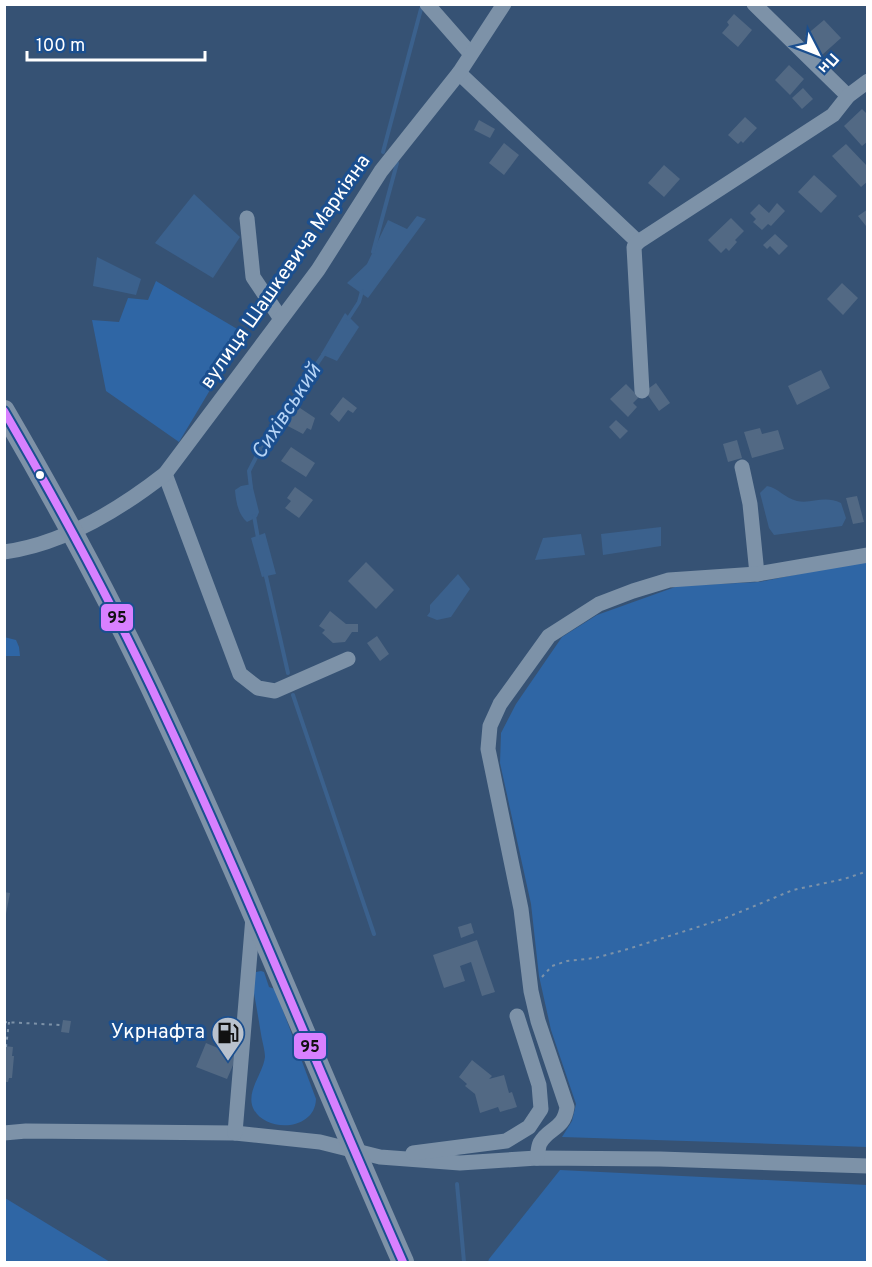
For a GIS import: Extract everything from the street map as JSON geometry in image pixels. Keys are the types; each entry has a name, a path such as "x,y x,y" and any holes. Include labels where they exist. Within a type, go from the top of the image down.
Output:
{"highway":[{"path":"4,411 72,532 162,709 254,911 403,1263"}],"street":[{"path":"427,4 470,53"},
{"name":"вулиця Шашкевича Маркіяна","path":"4,552 47,542 72,532 135,498 165,474 318,270 381,171 459,73 504,4"},
{"path":"754,4 848,96"},
{"path":"459,73 638,242"},
{"path":"642,391 634,247 638,242 833,115 848,96 867,81"},
{"path":"247,218 253,277 281,319"},
{"path":"742,467 750,504 757,574"},
{"path":"165,474 240,674 258,688 275,691 348,659"},
{"path":"537,1158 540,1143 562,1123 567,1107 538,1022 531,991 521,909 488,749 490,726 500,704 549,636 598,604 669,580 757,574 867,555"},
{"path":"235,1133 254,911"},
{"path":"380,1157 506,1141 529,1127 541,1109 539,1085 518,1016"},
{"path":"4,1133 26,1131 235,1133 320,1142 380,1157 460,1163 537,1158 660,1159 867,1166"}],"path":[{"path":"531,991 552,966 628,949 723,919 793,891 867,871"},
{"path":"4,1022 60,1025"},
{"path":"6,1047 9,1023"}],"shaded area":[{"path":"194,194 240,237 213,278 155,243"},
{"path":"417,216 426,219 368,298 347,283 367,264 388,220 407,229"},
{"path":"97,257 141,279 136,295 93,286"},
{"path":"156,281 244,333 179,442 106,391 92,320 119,322 128,298 148,300"},
{"path":"345,313 359,327 337,361 321,354"},
{"path":"252,484 259,512 257,517 247,522 238,508 235,490"},
{"path":"767,486 797,501 829,500 841,503 846,518 842,526 774,535 769,528 760,493"},
{"path":"661,527 661,546 603,555 601,534"},
{"path":"265,533 276,574 262,577 251,538"},
{"path":"581,534 585,555 535,560 543,538"},
{"path":"867,560 867,1147 562,1137 572,1121 576,1104 551,1030 539,976 531,904 500,763 501,733 516,704 562,637 597,615 678,586 759,582"},
{"path":"458,574 470,589 451,617 437,620 427,616 430,612 430,605"},
{"path":"4,637 16,640 20,656 5,656"},
{"path":"256,972 264,972 269,987 275,989 316,1099 313,1110 307,1118 297,1123 287,1125 265,1121 252,1105 252,1093 265,1057 251,979"},
{"path":"560,1170 867,1185 867,1262 488,1262"},
{"path":"5,1198 110,1262 5,1262"}],"building":[{"path":"734,14 752,30 738,47 722,33"},
{"path":"824,20 841,38 822,55 805,36"},
{"path":"789,65 804,79 790,95 775,80"},
{"path":"803,88 813,99 802,109 792,98"},
{"path":"862,109 868,115 868,141 862,146 844,126"},
{"path":"745,117 757,128 743,143 741,141 738,144 728,135"},
{"path":"479,120 495,129 490,138 474,130"},
{"path":"504,143 519,155 504,175 489,163"},
{"path":"846,144 868,167 868,181 861,187 832,156"},
{"path":"664,165 680,179 664,197 648,183"},
{"path":"814,175 837,196 821,213 798,192"},
{"path":"777,203 785,211 771,226 768,224 762,230 753,222 756,219 750,213 759,204 769,213"},
{"path":"868,209 868,225 866,226 858,216"},
{"path":"731,218 744,231 729,251 726,248 721,253 708,240"},
{"path":"775,234 788,246 779,255 770,246 767,249 763,245"},
{"path":"842,283 858,298 843,315 827,299"},
{"path":"821,370 830,388 797,405 788,386"},
{"path":"656,383 670,403 659,411 645,391"},
{"path":"626,384 639,397 633,403 637,407 628,417 610,399"},
{"path":"343,397 357,408 353,413 348,410 339,422 330,414"},
{"path":"297,406 315,418 311,430 307,428 303,434 284,424"},
{"path":"616,420 628,431 620,439 609,427"},
{"path":"760,428 762,434 778,430 784,449 752,458 744,432"},
{"path":"737,440 742,458 728,462 723,444"},
{"path":"291,447 315,463 306,477 281,461"},
{"path":"295,487 313,500 299,518 285,508 291,501 287,498"},
{"path":"857,496 864,522 853,524 846,498"},
{"path":"366,562 394,590 376,609 348,581"},
{"path":"330,611 346,624 358,624 358,632 352,632 345,642 333,643 322,633 325,630 319,626"},
{"path":"377,636 389,654 380,661 367,643"},
{"path":"4,892 10,893 6,914 4,914"},
{"path":"471,923 474,933 461,938 458,927"},
{"path":"477,940 495,992 482,996 471,962 460,966 465,981 444,988 433,955"},
{"path":"63,1020 71,1021 69,1033 61,1032"},
{"path":"206,1043 237,1056 227,1079 196,1067"},
{"path":"4,1046 13,1047 12,1056 14,1056 12,1078 9,1078 8,1082 4,1082"},
{"path":"472,1060 492,1076 489,1079 504,1075 509,1093 512,1092 517,1107 500,1112 498,1107 480,1113 475,1094 459,1077"}],"waterway":[{"name":"Сихівський","path":"383,152 421,9"},
{"name":"Сихівський","path":"373,252 397,163"},
{"name":"Сихівський","path":"348,319 359,302 362,291"},
{"name":"Сихівський","path":"251,488 249,471 265,440 325,352"},
{"name":"Сихівський","path":"254,516 258,538"},
{"name":"Сихівський","path":"265,572 288,673"},
{"name":"Сихівський","path":"293,695 374,934"},
{"name":"Сихівський","path":"457,1184 464,1262"}],"transit line":[{"name":"95","path":"4,411 87,560 163,712 225,849 403,1262"}],"place":[{"name":"Укрнафта","path":"228,1062"}]}
